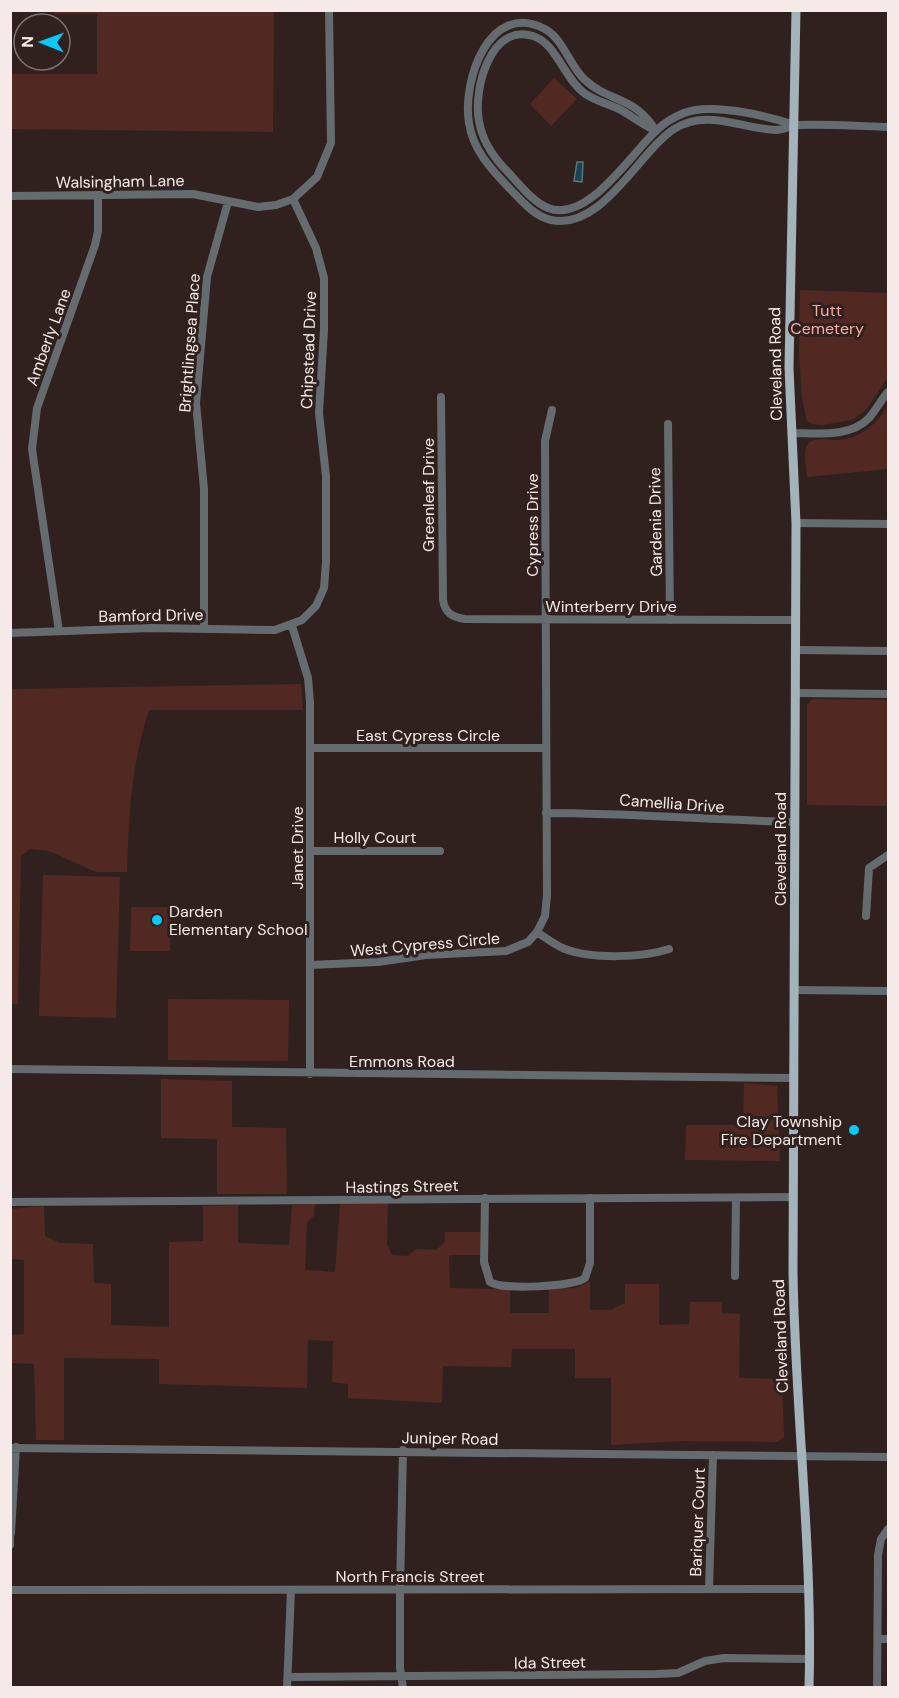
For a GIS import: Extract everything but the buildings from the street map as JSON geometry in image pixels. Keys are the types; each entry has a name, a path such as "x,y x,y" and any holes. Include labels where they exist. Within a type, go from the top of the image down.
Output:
{"main road":[{"name":"Cleveland Road","path":"796,10 789,313 796,620 793,1197 795,1346 809,1589 809,1688"}],"street":[{"path":"228,202 258,207 276,205 293,199 317,177 331,143 329,10"},
{"path":"656,131 646,115 633,105 587,82 578,73 560,42 544,29 526,24 506,27 491,37 482,50 468,98 469,123 476,146 488,165 528,207 551,220 578,217 600,204 634,172 667,135 683,125 706,120 778,130 795,125 888,127"},
{"path":"656,131 584,93 565,73 549,46 540,39 527,35 508,37 491,54 478,112 485,141 493,156 534,199 550,209 566,210 594,195 630,162 656,131 684,113 705,109 778,119 795,125"},
{"name":"Walsingham Lane","path":"10,196 193,194 228,202"},
{"name":"Amberly Lane","path":"59,631 33,461 32,428 95,245 98,231 98,195"},
{"name":"Chipstead Drive","path":"292,626 309,614 320,597 325,578 326,529 326,476 319,413 324,330 324,278 316,248 293,199"},
{"name":"Brightlingsea Place","path":"204,627 204,489 196,403 207,278 228,202"},
{"path":"792,433 835,433 852,428 867,420 888,392"},
{"name":"Greenleaf Drive","path":"441,397 442,593"},
{"name":"Cypress Drive","path":"537,932 546,908 545,441 552,410"},
{"name":"Gardenia Drive","path":"668,424 670,620"},
{"path":"795,523 888,524"},
{"name":"Winterberry Drive","path":"442,593 447,611 458,618 796,620"},
{"name":"Bamford Drive","path":"10,633 204,627 275,630 292,626"},
{"name":"Janet Drive","path":"292,626 308,678 310,1074"},
{"path":"796,650 888,651"},
{"path":"796,693 888,694"},
{"name":"East Cypress Circle","path":"310,748 546,748"},
{"name":"Camellia Drive","path":"546,813 631,813 730,821 795,822"},
{"name":"Holly Court","path":"310,851 440,851"},
{"path":"866,916 869,868 888,855"},
{"path":"537,932 564,949 585,954 643,955 669,949"},
{"name":"West Cypress Circle","path":"310,964 378,962 437,954 496,953 522,945 537,932"},
{"path":"795,990 888,991"},
{"name":"Emmons Road","path":"10,1069 794,1078"},
{"name":"Hastings Street","path":"10,1202 793,1197"},
{"path":"485,1198 484,1262 487,1278 492,1284 502,1286 570,1284 585,1278 590,1263 590,1198"},
{"path":"735,1276 736,1198"},
{"path":"10,1545 13,1447"},
{"name":"Juniper Road","path":"13,1447 403,1450 888,1458"},
{"path":"403,1450 400,1591 400,1677 403,1688"},
{"name":"Bariquer Court","path":"709,1589 713,1455"},
{"path":"877,1688 878,1555 886,1531"},
{"name":"North Francis Street","path":"10,1590 809,1589"},
{"path":"288,1688 291,1590"},
{"path":"878,1640 888,1639"},
{"name":"Ida Street","path":"288,1677 656,1674 678,1673 696,1664 724,1658 810,1659"}],"green space":[{"path":"274,11 273,132 11,129 11,74 97,74 97,14 54,12"},
{"path":"554,78 577,99 551,126 530,104"},
{"name":"Tutt Cemetery","path":"800,290 888,293 888,377 866,410 852,420 822,425 807,421 802,398 799,355"},
{"path":"888,404 888,469 807,477 805,455 808,444 815,440 840,440 856,436 880,417"},
{"path":"301,684 303,710 149,710 135,770 130,810 127,872 96,872 49,851 30,849 21,856 18,1004 11,1004 11,689"},
{"path":"812,699 888,700 888,806 807,805 807,705"},
{"path":"43,875 120,877 116,1018 39,1016"},
{"path":"131,907 171,907 170,951 130,951"},
{"path":"168,999 289,1000 288,1061 168,1060"},
{"path":"161,1079 232,1081 232,1127 286,1128 287,1194 217,1194 217,1139 161,1138"},
{"path":"744,1083 777,1086 780,1161 685,1160 686,1125 743,1125"},
{"path":"388,1203 387,1244 392,1255 408,1256 416,1249 436,1250 445,1242 445,1232 480,1232 480,1255 449,1255 450,1288 510,1289 510,1313 549,1313 549,1289 576,1288 590,1281 590,1310 610,1310 625,1303 625,1284 659,1284 659,1325 689,1324 690,1302 722,1302 722,1313 740,1314 739,1378 782,1379 784,1437 777,1442 681,1441 611,1445 611,1378 575,1378 575,1349 512,1349 511,1367 443,1366 442,1403 348,1398 348,1384 332,1382 333,1341 308,1340 307,1388 159,1384 159,1359 64,1358 64,1440 36,1440 34,1364 11,1363 11,1335 24,1334 24,1260 11,1259 11,1209 44,1206 45,1236 60,1243 93,1244 94,1283 111,1284 111,1325 169,1327 169,1242 203,1241 203,1206 238,1205 238,1243 289,1245 292,1205 315,1204 314,1216 307,1222 305,1270 335,1272 340,1204"}],"water":[{"path":"577,162 583,162 582,182 574,181"}],"place":[{"name":"Darden Elementary School","path":"157,920"},
{"name":"Clay Township Fire Department","path":"854,1130"}]}
